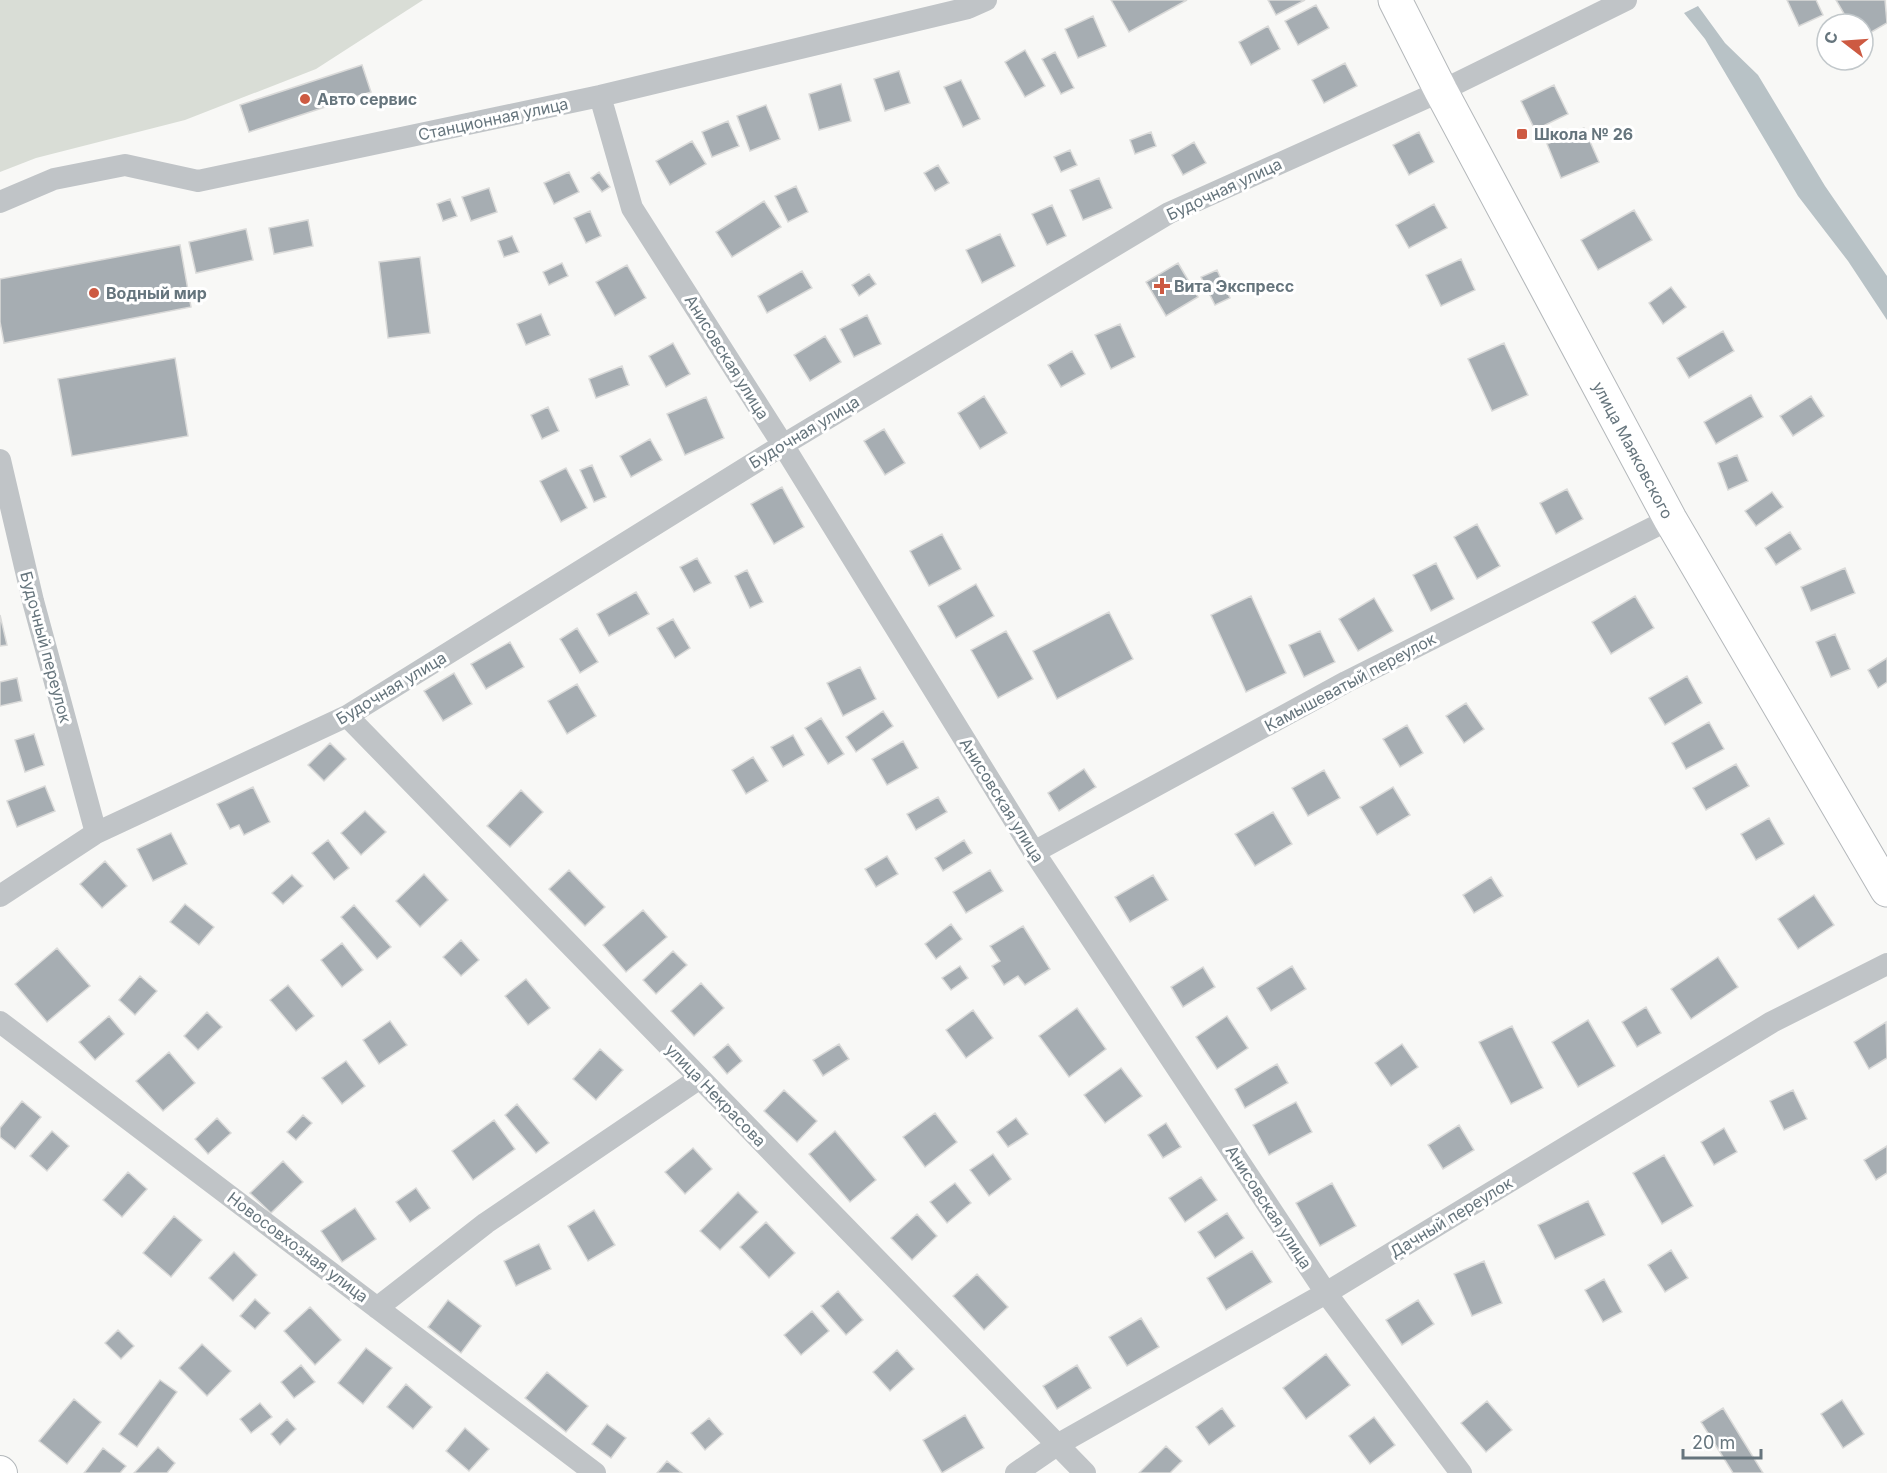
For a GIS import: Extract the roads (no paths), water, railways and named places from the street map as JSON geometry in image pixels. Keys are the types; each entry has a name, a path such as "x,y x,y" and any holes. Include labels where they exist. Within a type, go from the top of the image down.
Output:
{"main road":[{"name":"улица Маяковского","path":"1395,0 1441,91 1670,519 1887,890"}],"street":[{"name":"Станционная улица","path":"0,202 54,179 125,165 198,181 600,96 968,8 986,0"},
{"name":"Будочная улица","path":"0,896 96,833 347,716 783,445 1169,213 1441,91 1626,0"},
{"name":"Анисовская улица","path":"600,96 632,208 783,445 1034,852 1326,1293 1461,1473"},
{"name":"Будочный переулок","path":"0,460 33,601 96,833"},
{"name":"Камышеватый переулок","path":"1034,852 1346,682 1670,519"},
{"name":"улица Некрасова","path":"347,716 1085,1473"},
{"name":"Дачный переулок","path":"1016,1473 1057,1445 1326,1293 1772,1022 1887,964"},
{"name":"Новосовхозная улица","path":"0,1022 595,1473"},
{"path":"377,1308 486,1223 700,1078"}],"place":[{"name":"Авто сервис","path":"305,99"},
{"name":"Школа № 26","path":"1522,134"},
{"name":"Вита Экспресс","path":"1162,286"},
{"name":"Водный мир","path":"94,293"}]}
